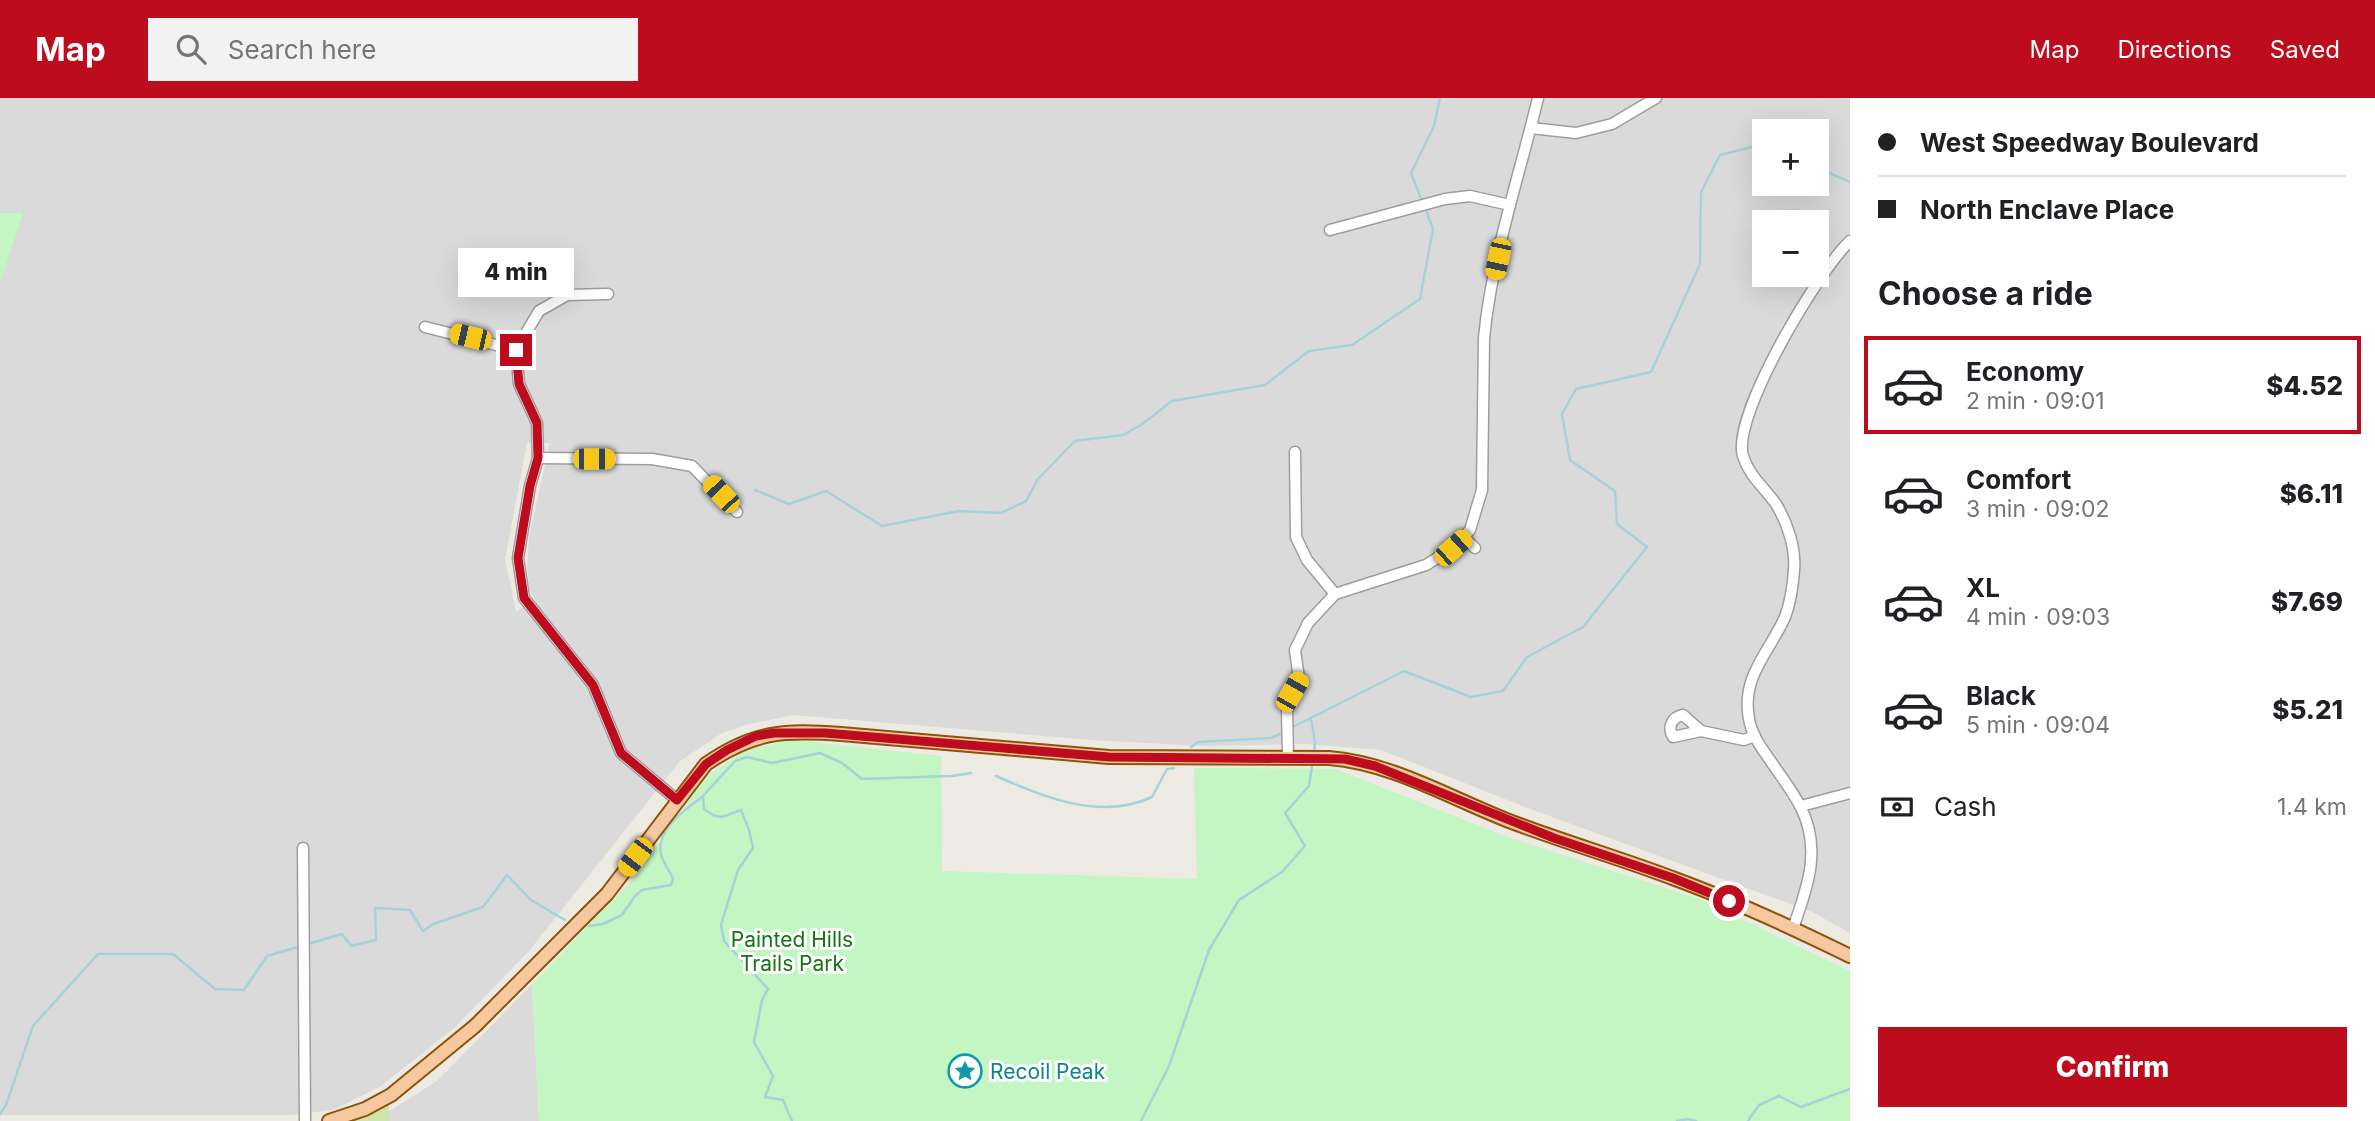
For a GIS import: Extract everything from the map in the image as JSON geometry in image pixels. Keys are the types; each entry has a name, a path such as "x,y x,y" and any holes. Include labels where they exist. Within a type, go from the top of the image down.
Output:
{"main road":[{"path":"329,1121 365,1109 391,1094 475,1026 607,894 706,764 756,736 774,733 831,733 1109,757 1345,759 1375,766 1566,842 1673,878 1793,928 1850,956"}],"street":[{"path":"1288,758 1287,710 1299,679 1296,650 1308,623 1335,594 1426,565 1453,548 1470,530 1482,490 1486,314 1510,205 1538,98"},
{"path":"1531,128 1577,133 1612,124 1656,98"},
{"path":"1330,230 1445,199 1470,196 1510,205"},
{"path":"1793,928 1807,891 1813,859 1812,838 1801,806 1755,736 1749,720 1747,694 1756,667 1786,614 1794,568 1791,538 1776,505 1749,472 1742,453 1744,432 1755,395 1808,296 1850,241"},
{"path":"608,294 567,295 539,311 516,350 519,384 537,423 538,458 530,486 518,558 524,598 593,685 621,753 677,800"},
{"path":"425,327 516,350"},
{"path":"1295,452 1296,537 1307,560 1335,594"},
{"path":"538,458 652,459 692,466 737,512"},
{"path":"1464,538 1475,548"},
{"path":"1701,731 1744,740 1755,736"},
{"path":"1801,806 1850,793"},
{"path":"303,848 305,1121"}],"shaded area":[{"path":"0,98 1850,98 1850,933 1812,912 1533,810 1381,750 1305,744 1203,746 1091,740 794,715 749,724 722,733 680,761 529,951 453,1029 381,1086 333,1110 292,1115 0,1115 0,283 13,241 0,213","holes":["527,443 550,443 529,536 529,588 536,602 516,611 505,559"]},
{"path":"532,984 539,1121 374,1121 437,1081"}],"green space":[{"path":"0,213 23,213 0,283"},
{"name":"Painted Hills Trails Park","path":"795,740 941,756 942,871 1197,879 1194,768 1335,769 1505,836 1699,899 1850,971 1850,1121 539,1121 532,984 634,878 704,779 745,750"},
{"path":"389,1104 389,1121 353,1121"}],"waterway":[{"path":"1422,201 1411,173 1434,126 1440,98"},
{"path":"1293,727 1404,671 1471,697 1503,691 1527,657 1583,627 1647,547 1617,524 1615,491 1570,460 1562,414 1576,389 1651,372 1700,264 1701,192 1720,155 1752,147"},
{"path":"1829,173 1850,182"},
{"path":"755,490 789,504 826,491 882,526 959,511 1001,513 1026,501 1038,479 1075,441 1123,435 1172,401 1265,385 1309,351 1352,345 1420,299 1433,229 1425,207"},
{"path":"1311,719 1314,753"},
{"path":"1191,747 1198,742 1271,738 1282,733"},
{"path":"792,1121 783,1100 765,1097 773,1076 754,1042 762,1000 768,989 724,941 721,925 738,870 753,848 749,830 741,810 722,817 715,816 704,809 703,796 735,761 747,757 772,763 820,753 842,763 862,779 971,773"},
{"path":"1141,1121 1169,1066 1209,950 1239,900 1282,872 1305,846 1285,813 1309,786 1312,766"},
{"path":"996,776 1053,798 1072,803 1113,807 1152,797 1167,769 1174,768"},
{"path":"589,926 603,924 622,915 642,890 671,885 673,879 661,854 663,836 673,821 702,797"},
{"path":"0,1114 6,1105 33,1026 98,954 173,954 215,989 244,990 267,956 342,934 351,946 376,940 375,908 410,910 423,931 433,924 483,907 507,875 531,900 565,920"},
{"path":"1748,1121 1759,1105 1779,1096 1801,1107 1850,1089"},
{"path":"1677,1121 1696,1121"}],"place":[{"name":"Recoil Peak","path":"965,1071"}],"route":[{"path":"516,350 519,384 537,423 538,458 530,486 518,558 524,598 593,685 621,753 677,800 706,764 756,736 774,733 825,733 1109,757 1345,759 1375,766 1554,838 1673,878 1729,901"}]}
